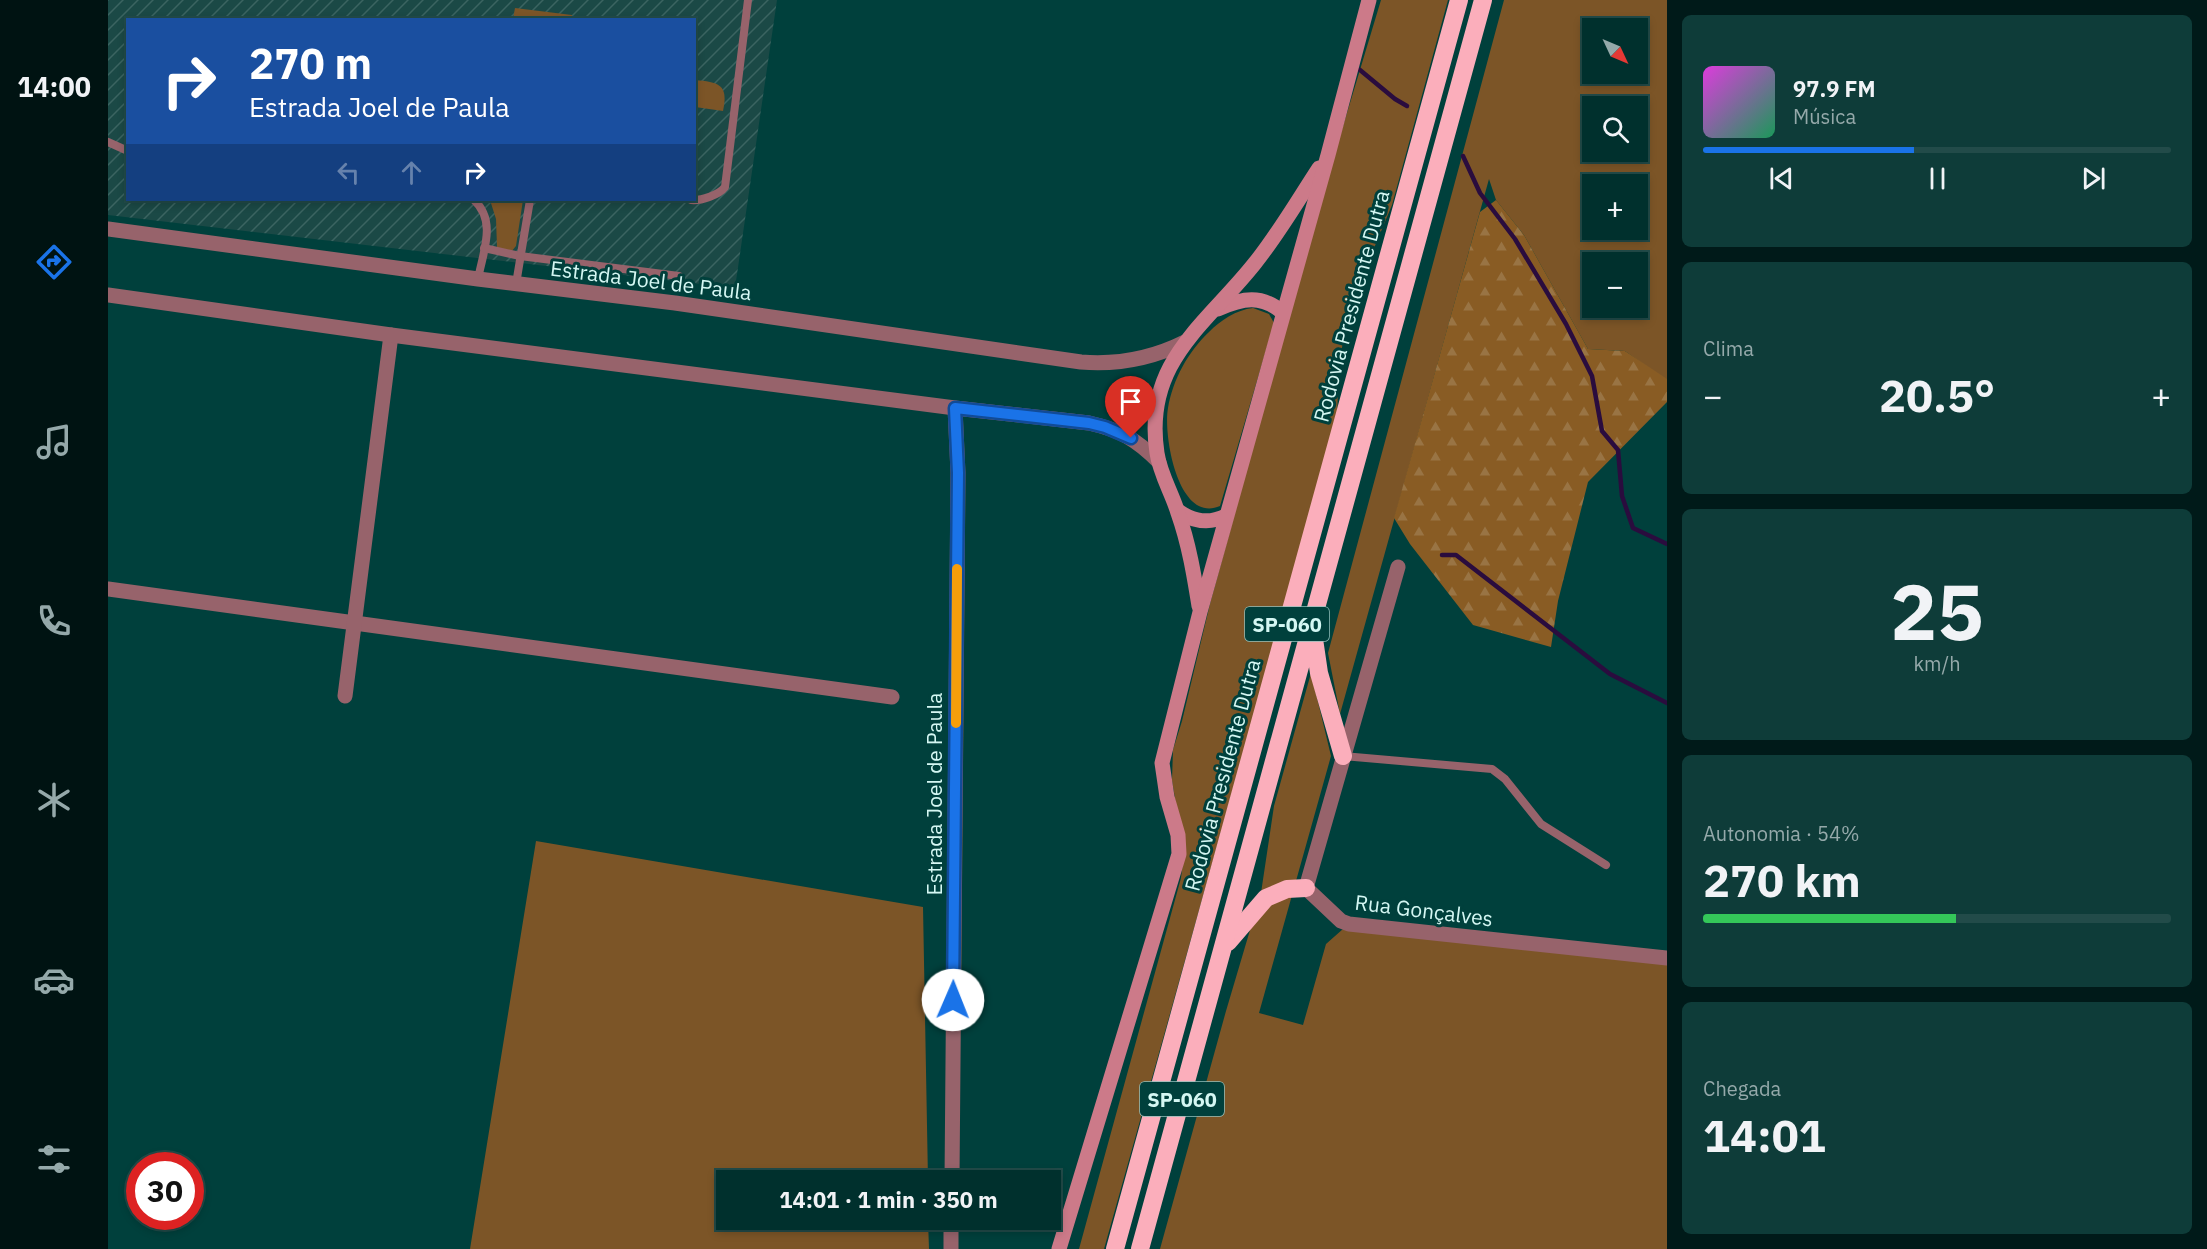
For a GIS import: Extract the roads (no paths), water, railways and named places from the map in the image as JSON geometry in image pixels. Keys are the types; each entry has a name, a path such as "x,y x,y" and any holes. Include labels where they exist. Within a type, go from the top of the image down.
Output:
{"highway":[{"name":"Rodovia Presidente Dutra","path":"1115,1249 1458,0"},
{"name":"SP-060","path":"1140,1249 1483,0"},
{"path":"1312,624 1319,673 1343,756"},
{"path":"1223,948 1266,898 1287,890 1306,888"}],"main road":[{"path":"1059,1249 1179,854 1178,835 1167,797 1162,763 1226,516 1328,155 1369,0"},
{"path":"1200,612 1191,556 1178,511 1159,462 1155,437 1157,404 1167,371 1185,342 1215,310 1275,236 1328,155"},
{"path":"1215,310 1234,302 1252,299 1269,303 1283,313"},
{"path":"1178,511 1193,520 1202,521 1219,520 1226,516"}],"street":[{"name":"Estrada Joel de Paula","path":"108,229 675,303 1096,363 1140,359 1185,342"},
{"path":"108,295 391,335 955,408 1089,423 1120,432 1141,444 1159,462"},
{"path":"345,696 391,335"},
{"name":"Estrada Joel de Paula","path":"952,1170 958,473 955,408"},
{"path":"1306,888 1398,567"},
{"path":"108,589 892,697"},
{"name":"Rua Gonçalves","path":"1306,888 1341,921 1349,924 1667,958"},
{"path":"951,1230 951,1249"}],"lane":[{"path":"696,200 720,192 725,187 748,0"},
{"path":"108,142 126,150"},
{"path":"475,201 484,212 488,227 478,279"},
{"path":"516,284 530,201"},
{"path":"484,248 520,256 679,276"},
{"path":"1343,756 1492,769 1505,779 1541,824 1606,865"}],"waterway":[{"path":"1360,70 1407,106"},
{"path":"1463,156 1480,193 1515,239 1566,324 1592,376 1602,431 1618,450 1622,496 1633,528 1667,544"},
{"path":"1442,555 1456,555 1610,674 1667,703"}]}
